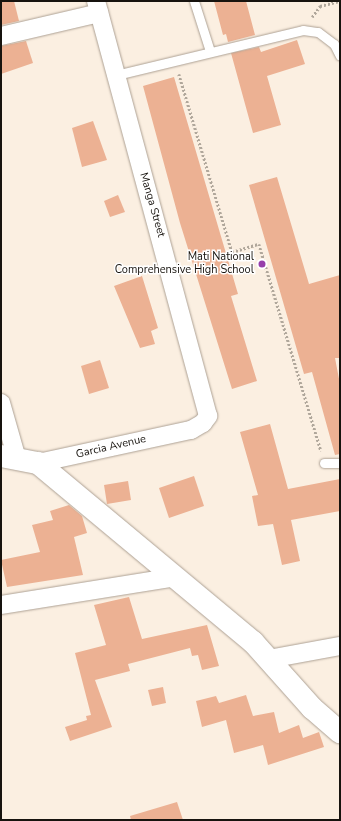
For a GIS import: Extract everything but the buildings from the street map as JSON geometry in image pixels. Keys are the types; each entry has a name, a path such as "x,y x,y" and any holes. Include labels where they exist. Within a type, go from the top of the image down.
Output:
{"street":[{"path":"1,36 97,7"},
{"name":"Manga Street","path":"97,7 208,408"},
{"path":"1,402 19,459 175,577 269,659 312,708 340,732"},
{"name":"Garcia Avenue","path":"19,459 191,430 203,423 208,416 208,408"},
{"path":"1,605 175,577"},
{"path":"269,659 340,646"}],"lane":[{"path":"194,1 210,51"},
{"path":"116,75 210,51 303,30 318,32 334,44 340,56"},
{"path":"324,463 340,463"}],"path":[{"path":"303,30 320,6 340,1"},
{"path":"175,60 232,252 259,244 324,463"}],"place":[{"name":"Mati National Comprehensive High School","path":"262,264"}]}
